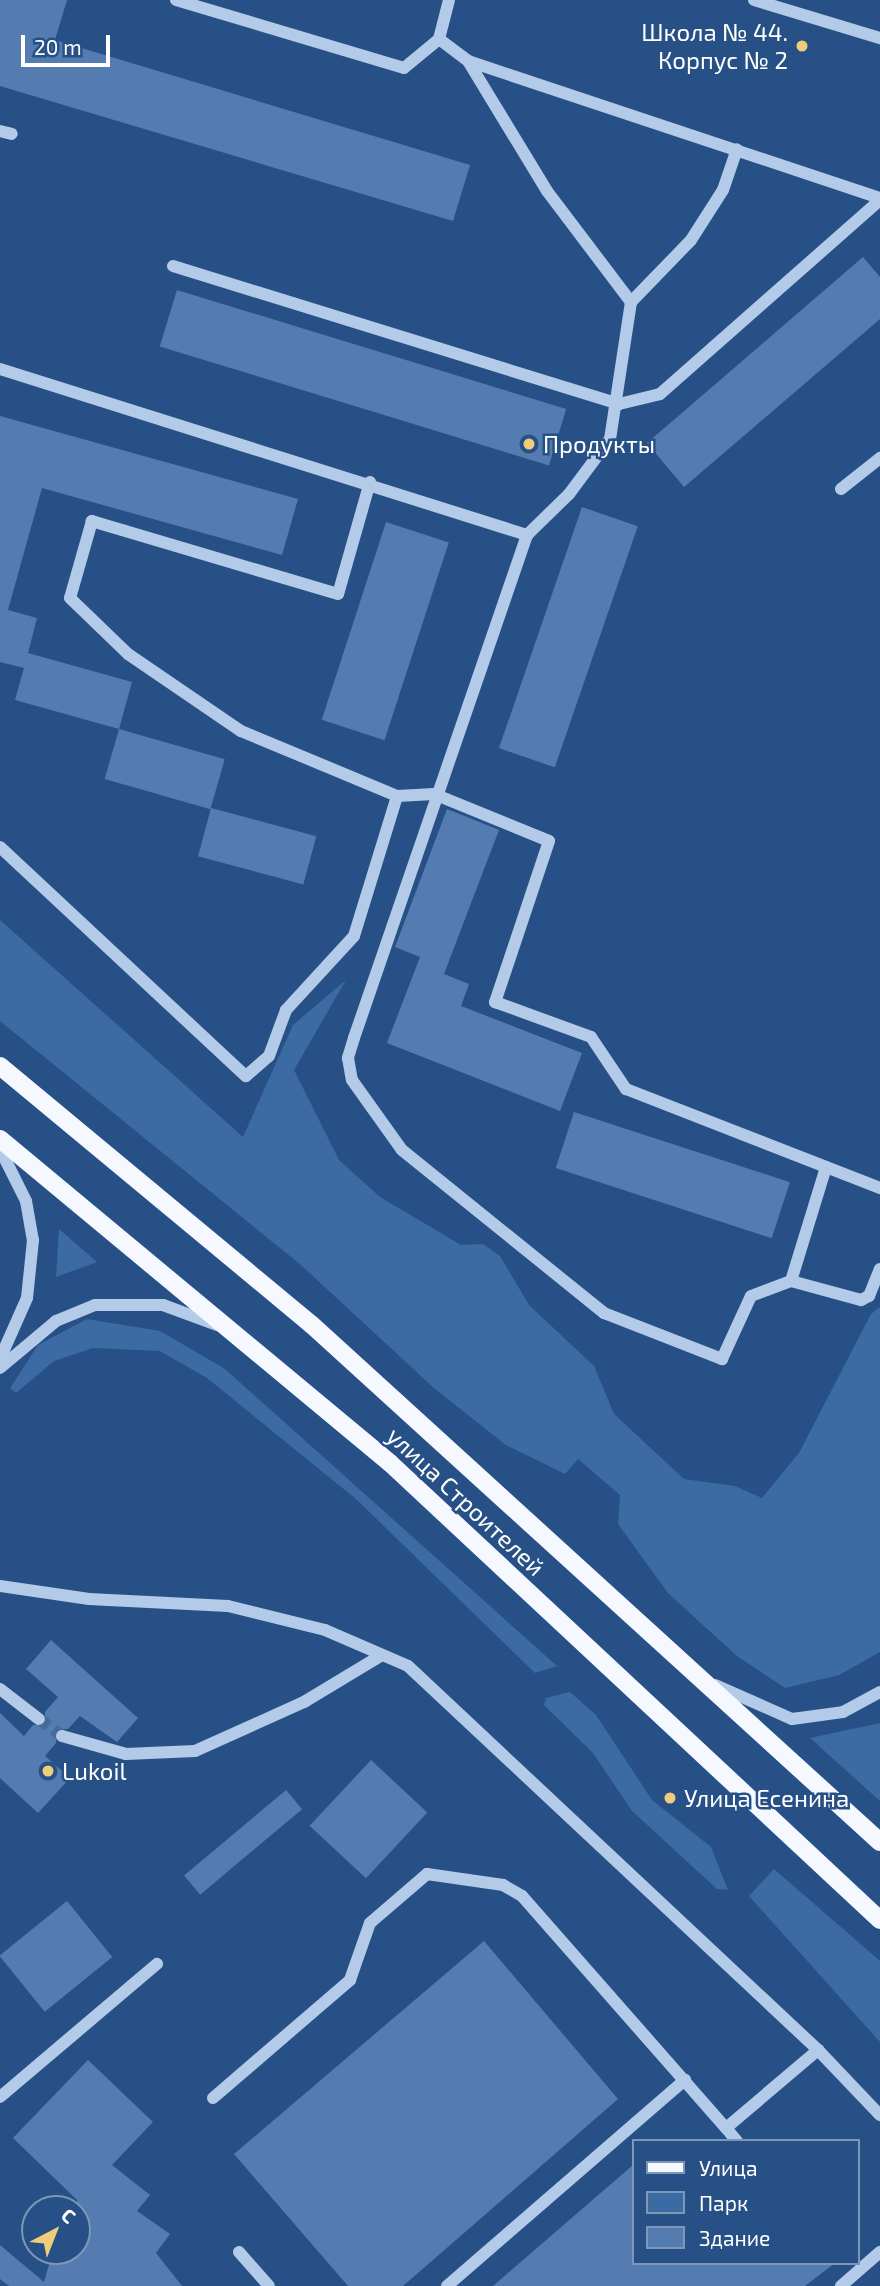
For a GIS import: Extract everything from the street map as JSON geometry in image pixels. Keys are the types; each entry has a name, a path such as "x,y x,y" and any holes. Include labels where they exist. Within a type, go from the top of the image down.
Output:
{"main road":[{"name":"улица Строителей","path":"0,1066 312,1325 880,1842"},
{"name":"улица Строителей","path":"0,1139 400,1472 880,1920"}],"street":[{"path":"176,0 404,68 439,40 449,0"},
{"path":"754,0 880,38"},
{"path":"173,266 619,404 660,394 880,199 468,61 439,40"},
{"path":"468,61 547,191 631,302"},
{"path":"737,149 723,190 691,240 631,302 619,404 610,439 569,494 527,535 458,748 434,794 348,1059 352,1080 365,1103 402,1150 604,1313 722,1359 751,1296 791,1282 861,1300 869,1296 880,1269"},
{"path":"0,369 370,482 527,535"},
{"path":"841,489 880,458"},
{"path":"370,482 338,594 92,521 70,598 128,654 241,731 397,796 434,794 549,841 495,1002 591,1037 626,1089 880,1188"},
{"path":"0,847 246,1076 269,1056 286,1010 354,936 397,796"},
{"path":"0,1149 26,1201 33,1240 27,1298 0,1359"},
{"path":"791,1282 826,1167"},
{"path":"0,1368 56,1321 116,1302 186,1312 255,1349"},
{"path":"0,1586 89,1600 228,1606 325,1630 408,1666 818,2050 880,2115"},
{"path":"62,1736 126,1754 195,1751 304,1702 382,1655"},
{"path":"695,1672 766,1711 792,1718 843,1712 880,1692"},
{"path":"0,1689 38,1719"},
{"path":"213,2098 350,1980 370,1923 427,1874 503,1885 522,1896 735,2139"},
{"path":"0,2097 157,1964"},
{"path":"726,2128 818,2050"},
{"path":"447,2286 685,2080"},
{"path":"239,2252 269,2286"},
{"path":"841,2286 880,2252"}],"green space":[{"path":"0,920 243,1137 293,1025 346,980 294,1070 339,1160 380,1197 461,1245 483,1244 500,1256 529,1305 594,1366 614,1414 684,1479 735,1486 762,1498 799,1453 871,1314 880,1307 880,1652 839,1675 785,1688 737,1656 668,1593 618,1524 620,1495 578,1459 565,1474 506,1445 435,1389 301,1265 0,1021"},
{"path":"59,1229 97,1262 56,1277"},
{"path":"87,1319 160,1331 225,1369 557,1666 535,1673 356,1499 207,1378 160,1351 93,1348 54,1361 16,1393 10,1388 38,1345"},
{"path":"570,1692 596,1715 652,1800 711,1847 728,1890 717,1889 632,1811 593,1753 544,1705 546,1698"},
{"path":"880,1723 880,1801 810,1738"},
{"path":"774,1869 880,1961 880,2042 749,1896"}],"building":[{"path":"0,0 67,0 55,40 470,165 453,221 0,86"},
{"path":"863,257 880,277 880,319 684,487 647,443"},
{"path":"177,290 566,409 549,465 160,346"},
{"path":"0,416 298,499 282,555 42,488 8,610 37,618 28,653 132,682 119,729 15,700 24,668 0,662"},
{"path":"582,507 638,526 555,767 499,748"},
{"path":"386,522 449,542 384,740 322,720"},
{"path":"119,729 225,759 210,809 105,779"},
{"path":"211,808 316,836 303,885 198,856"},
{"path":"447,809 499,830 444,974 469,984 461,1006 582,1053 560,1111 387,1043 420,957 395,947"},
{"path":"574,1112 790,1182 772,1238 556,1168"},
{"path":"51,1640 138,1718 117,1742 80,1716 68,1729 56,1729 56,1743 45,1756 70,1778 38,1813 0,1778 0,1713 24,1736 33,1725 46,1724 45,1712 58,1697 26,1669"},
{"path":"371,1760 427,1813 366,1878 310,1826"},
{"path":"286,1790 302,1809 200,1895 184,1875"},
{"path":"67,1901 112,1957 45,2012 0,1955"},
{"path":"484,1941 618,2099 403,2286 348,2286 234,2154"},
{"path":"88,2060 153,2122 112,2165 150,2195 137,2211 170,2234 156,2253 182,2286 9,2286 0,2279 0,2245 44,2282 49,2265 91,2265 91,2195 72,2195 13,2138"},
{"path":"632,2166 632,2265 832,2265 805,2286 493,2286"}],"tunnel":[{"path":"39,1719 62,1736"}],"place":[{"name":"Школа № 44. Корпус № 2","path":"802,46"},
{"name":"Продукты","path":"529,444"},
{"name":"Lukoil","path":"48,1771"},
{"name":"Улица Есенина","path":"670,1798"}]}
